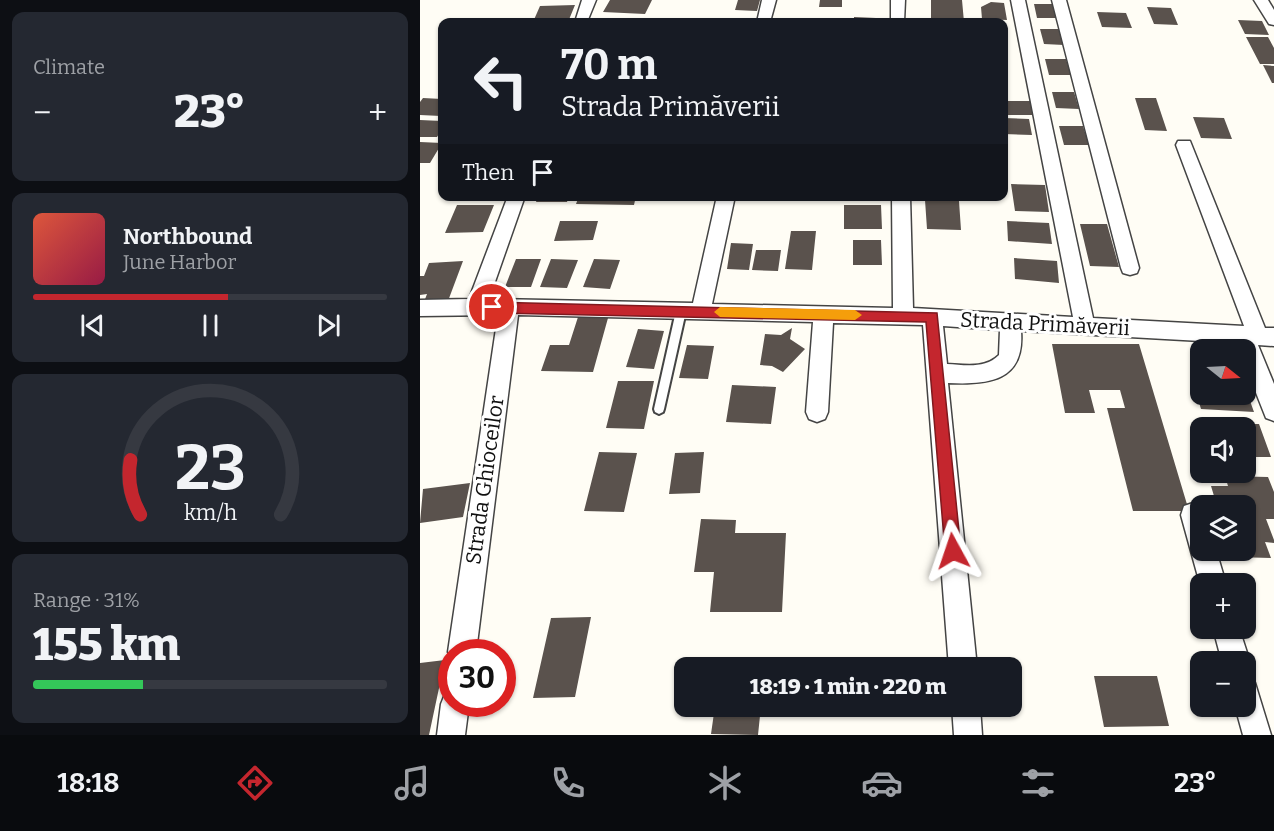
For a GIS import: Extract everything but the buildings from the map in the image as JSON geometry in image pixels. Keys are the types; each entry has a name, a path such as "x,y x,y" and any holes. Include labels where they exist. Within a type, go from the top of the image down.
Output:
{"street":[{"path":"582,18 589,0"},
{"path":"765,18 769,0"},
{"path":"898,0 898,18"},
{"path":"1018,0 1085,326"},
{"path":"1059,0 1130,268"},
{"path":"1261,0 1274,21"},
{"path":"1184,145 1258,336 1274,411"},
{"path":"476,307 515,201"},
{"path":"701,311 725,201"},
{"path":"901,201 903,316"},
{"name":"Strada Primăverii","path":"420,308 509,307 903,316 1258,336"},
{"name":"Strada Ghioceilor","path":"464,639 509,307"},
{"path":"817,412 824,314"},
{"path":"932,317 962,657"},
{"path":"937,373 983,374 996,371 1005,363 1011,351 1010,321"},
{"path":"451,735 453,717"},
{"path":"967,717 968,735"},
{"path":"1252,717 1257,735"}],"lane":[{"path":"659,409 681,311"}],"slow traffic":[{"path":"720,312 855,315"}],"route":[{"path":"492,307 932,317 953,551"}]}
